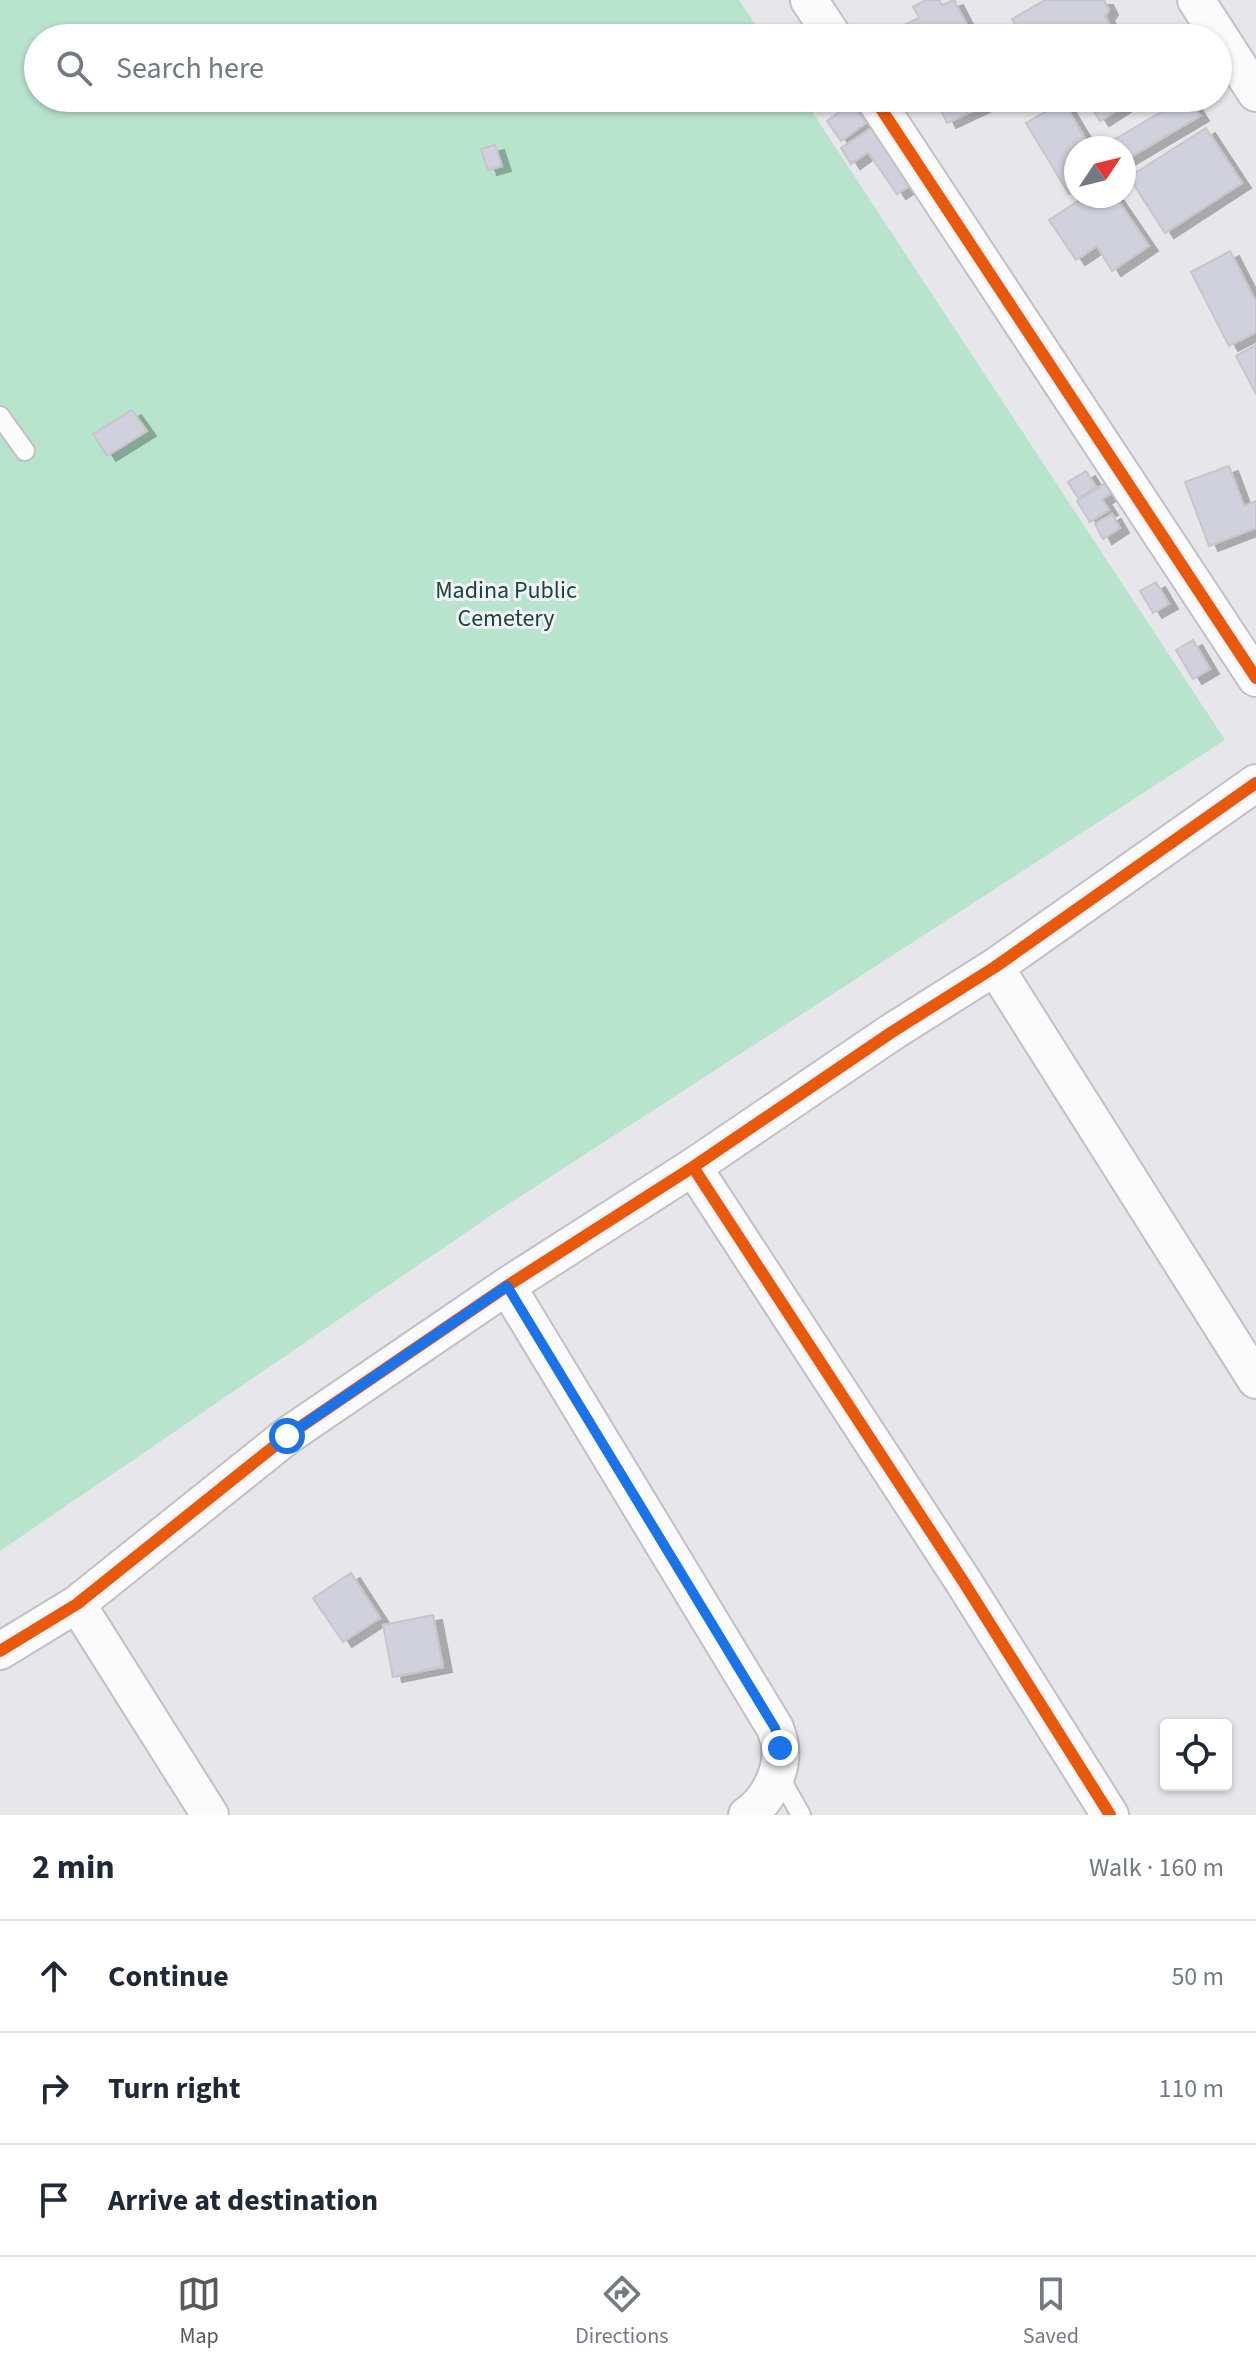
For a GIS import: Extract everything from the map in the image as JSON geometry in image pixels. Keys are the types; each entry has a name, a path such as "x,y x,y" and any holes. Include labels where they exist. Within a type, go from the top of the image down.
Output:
{"street":[{"path":"809,0 825,24"},
{"path":"1196,0 1211,24"},
{"path":"1232,56 1256,93"},
{"path":"883,112 1256,678"},
{"path":"0,1651 77,1604 287,1436 507,1286 995,967 1256,783"},
{"path":"995,967 1256,1380"},
{"path":"693,1167 963,1581 1110,1815"},
{"path":"507,1286 775,1728 780,1748 777,1772 768,1793 747,1815"},
{"path":"77,1604 210,1815"}],"lane":[{"path":"0,416 25,451"},
{"path":"777,1772 801,1815"}],"green space":[{"name":"Madina Public Cemetery","path":"0,0 739,0 755,24 24,24 24,112 812,112 1225,740 493,1214 0,1551"}],"building":[{"path":"926,0 939,0 942,5 954,0 966,24 906,24 919,18 913,7"},
{"path":"1045,0 1104,0 1109,10 1105,16 1109,24 1015,24 1012,19"},
{"path":"840,112 858,112 866,123 841,141 827,121"},
{"path":"942,112 970,112 947,123"},
{"path":"1044,112 1070,112 1084,136 1064,136 1064,186 1026,123"},
{"path":"1094,112 1114,112 1100,121"},
{"path":"1161,112 1198,112 1200,116 1136,154 1136,136 1120,136"},
{"path":"873,127 912,184 897,194 868,152 851,164 841,148"},
{"path":"1206,128 1242,183 1165,233 1136,188 1136,173"},
{"path":"495,145 502,166 488,170 481,149"},
{"path":"1068,208 1123,208 1149,246 1112,271 1097,246 1076,260 1049,220"},
{"path":"1230,251 1256,302 1256,332 1229,346 1191,272"},
{"path":"1256,345 1256,394 1236,356"},
{"path":"132,410 147,431 107,456 93,434"},
{"path":"1229,466 1244,506 1256,501 1256,528 1209,546 1185,482"},
{"path":"1086,471 1096,487 1078,498 1068,482"},
{"path":"1106,483 1112,493 1102,499 1109,510 1090,522 1077,501"},
{"path":"1112,514 1120,528 1103,539 1095,524"},
{"path":"1156,582 1169,604 1153,613 1140,591"},
{"path":"1193,640 1210,669 1193,679 1176,650"},
{"path":"351,1573 380,1618 343,1642 313,1598"},
{"path":"433,1615 443,1667 393,1677 383,1625"}],"cycle path":[{"path":"883,112 1256,678"},
{"path":"0,1651 77,1604 287,1436 507,1286 995,967 1256,783"},
{"path":"693,1167 963,1581 1110,1815"}],"route":[{"path":"287,1436 507,1286 775,1728 780,1748"}]}
